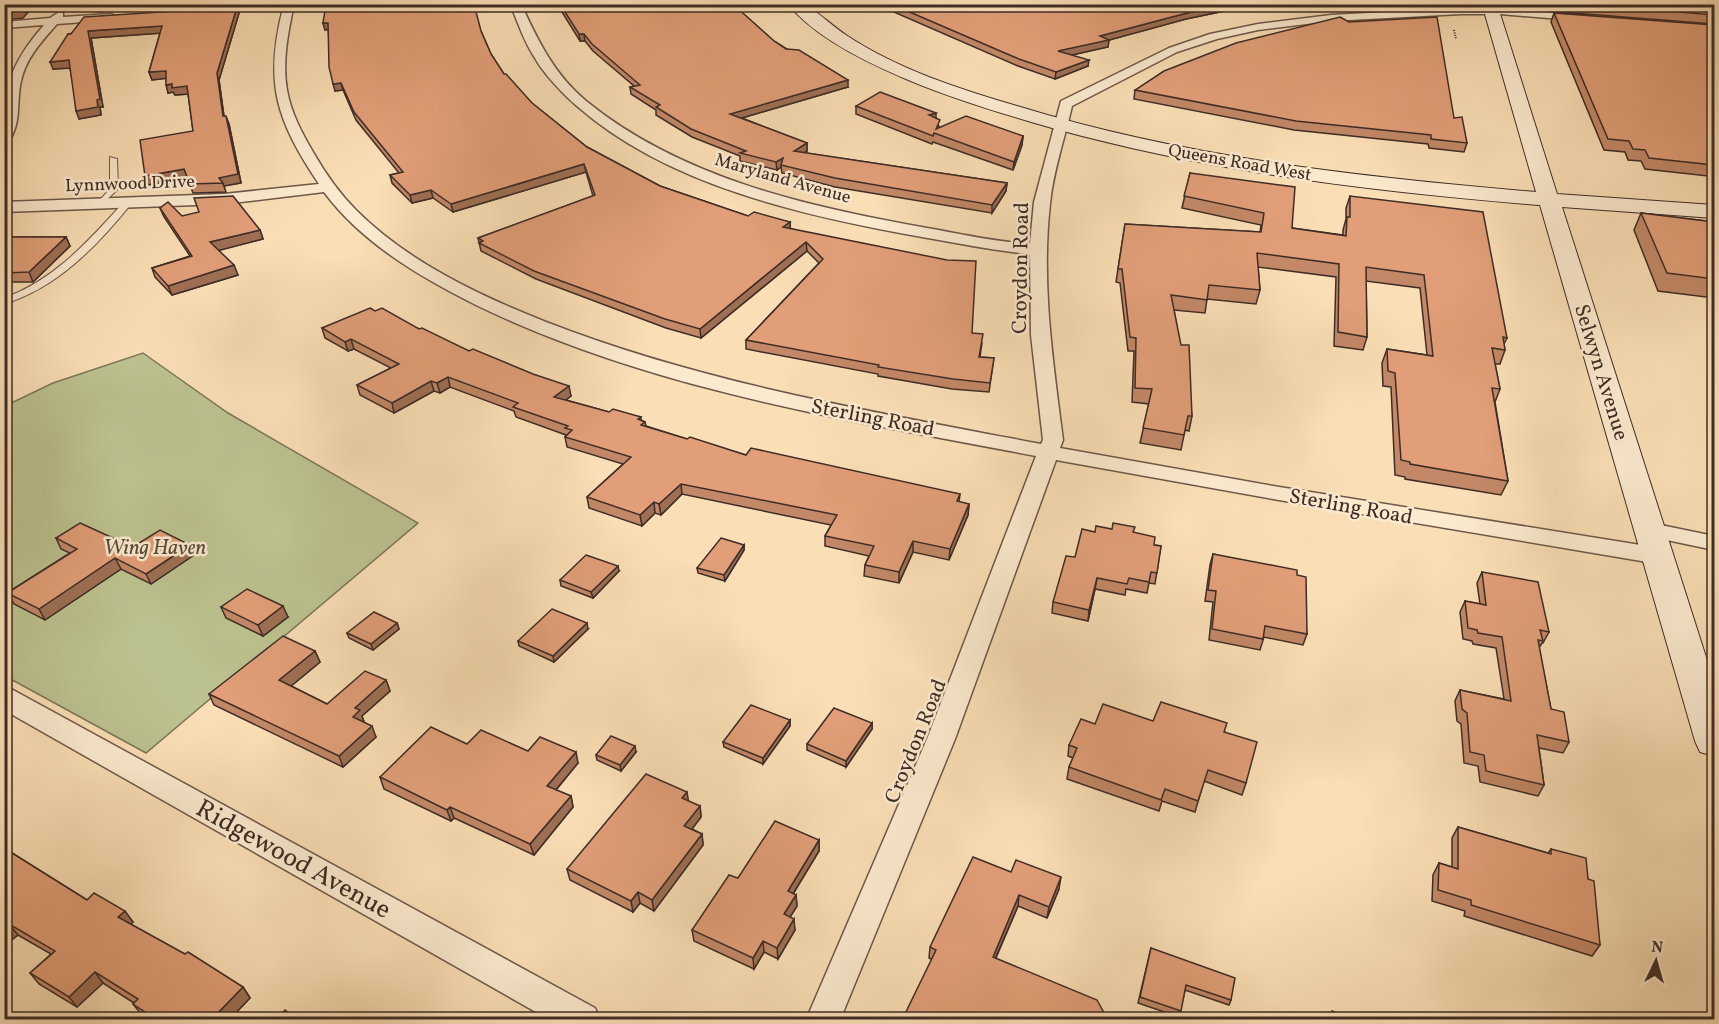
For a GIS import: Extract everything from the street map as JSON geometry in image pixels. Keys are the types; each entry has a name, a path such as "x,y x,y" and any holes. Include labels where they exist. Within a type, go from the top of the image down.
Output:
{"street":[{"path":"198,11 289,4"},
{"name":"Sterling Road","path":"289,4 282,29 280,51 280,81 283,100 296,137 328,187 355,218 375,235 435,277 484,302 565,336 666,370 736,388 1047,452 1310,500 1655,543 1714,543"},
{"name":"Maryland Avenue","path":"515,4 534,48 545,65 569,91 621,132 682,166 738,188 819,211 918,232 1039,250"},
{"name":"Queens Road West","path":"795,4 835,36 878,60 957,92 1062,117 1272,153 1546,191 1714,211"},
{"path":"4,138 12,127 13,89 18,70 67,5"},
{"path":"1062,117 1071,100 1163,54 1222,34 1331,18 1490,8 1599,19"},
{"name":"Selwyn Avenue","path":"1490,8 1714,741"},
{"path":"4,25 126,16"},
{"name":"Queens Road West","path":"920,58 1062,117"},
{"name":"Croydon Road","path":"823,1020 940,739 1054,436 1040,335 1039,250 1042,202 1062,117"},
{"name":"Lynnwood Drive","path":"4,207 127,204 234,198 328,187"},
{"name":"Queens Road West","path":"1546,191 1714,193"},
{"name":"Ridgewood Avenue","path":"4,697 583,1020"}],"lane":[{"path":"100,204 114,189 113,159"},
{"path":"4,302 30,292 54,278 127,204"}],"path":[{"path":"1454,30 1456,39"}],"green space":[{"name":"Wing Haven","path":"143,353 228,413 418,523 146,753 5,676 5,406 53,383"}],"building":[{"path":"4,4 26,4 20,11 4,13"},
{"path":"326,4 474,4 481,31 491,54 504,74 532,103 587,147 660,186 748,216 754,212 790,222 783,227 947,260 976,261 972,333 983,334 979,357 994,358 990,383 878,367 879,365 746,340 823,259 806,242 700,329 665,319 534,271 479,243 483,241 478,238 595,195 584,164 451,204 431,190 410,195 390,175 403,172 354,112 341,83 333,84 329,67 328,23 323,23"},
{"path":"560,4 740,4 735,6 774,41 786,49 799,50 848,80 730,114 807,143 794,151 1007,183 992,205 835,178 781,165 783,158 776,162 740,153 746,151 691,129 656,107 660,105 630,87 640,85 592,44 584,34 579,34"},
{"path":"891,4 1228,4 1100,36 1109,40 1058,51 1089,60 1056,72 1019,59"},
{"path":"1583,4 1714,4 1714,15"},
{"path":"237,7 217,73 223,116 226,116 238,174 219,178 223,183 190,184 184,169 145,176 140,140 193,131 187,86 172,88 172,84 166,85 166,71 149,72 162,26 88,31 100,99 97,100 98,107 76,111 69,60 50,62 68,34 71,34 84,17"},
{"path":"1554,13 1714,25 1714,156 1708,155 1714,165 1649,158 1645,150 1633,149 1629,141 1608,139"},
{"path":"1340,17 1349,22 1437,17 1454,118 1462,117 1467,143 1431,139 1431,135 1296,121 1135,90 1164,71 1236,43"},
{"path":"880,92 936,113 929,115 940,120 936,129 966,116 1023,136 1014,162 934,133 933,136 856,106"},
{"path":"1190,173 1295,187 1292,228 1346,236 1347,217 1350,217 1350,196 1483,212 1507,338 1503,337 1505,350 1492,348 1500,389 1492,388 1508,481 1410,464 1410,462 1401,460 1395,373 1388,371 1387,349 1433,356 1424,275 1366,267 1367,337 1338,332 1339,264 1257,253 1260,290 1209,285 1207,300 1171,295 1181,345 1189,345 1192,416 1188,416 1184,435 1143,428 1152,389 1135,388 1136,338 1130,337 1122,269 1118,269 1125,224 1261,232 1264,213 1184,196"},
{"path":"233,196 260,230 210,242 234,265 168,286 152,268 192,256 160,208 168,202 182,216 199,212 194,198"},
{"path":"1641,213 1714,222 1714,279 1667,273"},
{"path":"4,237 66,237 29,272 4,273"},
{"path":"370,308 375,311 382,308 419,329 422,328 469,351 473,349 569,386 554,397 609,412 613,409 641,417 638,419 645,422 641,425 687,439 690,437 746,455 751,448 960,494 957,501 969,504 950,549 913,541 899,572 865,565 874,546 825,536 837,515 681,484 659,504 654,502 640,515 587,497 631,457 565,437 572,430 565,428 568,426 513,407 518,403 448,377 437,383 431,381 392,403 357,385 399,364 351,339 345,342 322,328"},
{"path":"80,523 133,547 160,530 190,545 146,574 115,558 39,609 7,593 77,549 56,538"},
{"path":"1113,523 1135,527 1133,532 1155,537 1154,545 1161,546 1157,573 1151,572 1149,582 1129,578 1127,584 1097,578 1089,610 1053,602 1066,556 1075,557 1082,529 1095,532 1096,526 1112,529"},
{"path":"721,538 744,545 724,575 697,568"},
{"path":"1213,554 1297,570 1297,575 1306,577 1307,634 1265,626 1263,639 1212,629 1216,591 1208,590"},
{"path":"586,555 618,566 591,592 560,580"},
{"path":"1482,572 1538,582 1549,632 1540,630 1543,641 1538,640 1551,709 1564,712 1569,742 1537,735 1544,785 1486,771 1484,755 1470,752 1467,713 1462,709 1460,690 1511,701 1502,637 1478,633 1477,630 1468,628 1465,601 1486,605"},
{"path":"247,589 283,606 258,625 221,607"},
{"path":"552,609 587,623 553,656 518,641"},
{"path":"374,612 397,623 371,644 347,633"},
{"path":"283,636 315,651 279,680 327,704 365,671 386,680 355,708 360,710 353,717 372,726 339,756 209,694"},
{"path":"1161,702 1227,723 1224,732 1257,742 1246,783 1208,770 1198,801 1165,789 1161,800 1069,767 1077,748 1069,745 1081,719 1095,724 1103,704 1153,721"},
{"path":"751,705 790,720 763,758 723,742"},
{"path":"834,708 872,723 846,761 807,744"},
{"path":"431,727 467,744 481,730 528,751 540,737 576,752 547,786 571,796 530,844 450,807 447,810 380,777"},
{"path":"611,736 635,746 620,765 596,755"},
{"path":"646,774 687,792 682,798 700,806 684,826 702,834 652,900 638,892 631,901 567,869"},
{"path":"775,821 819,840 788,891 796,895 784,914 794,919 777,948 763,941 753,958 692,930 729,875 738,878"},
{"path":"1458,827 1551,854 1551,849 1586,858 1588,879 1594,881 1600,945 1471,905 1471,900 1438,890 1439,863 1458,869"},
{"path":"4,848 87,900 94,893 125,911 118,917 185,954 188,952 243,987 211,1020 157,1020 133,1004 138,999 95,972 69,997 30,973 55,951 9,924 4,928"},
{"path":"973,857 1011,872 1016,860 1061,877 1049,907 1019,895 993,957 1097,1000 1108,1020 902,1020 936,950 930,947"},
{"path":"1151,948 1235,978 1231,1000 1186,985 1181,1011 1140,997"},
{"path":"285,1010 299,1020 276,1020"},
{"path":"1332,1011 1354,1020 1330,1020"},
{"path":"307,1015 315,1020 303,1020"}]}
